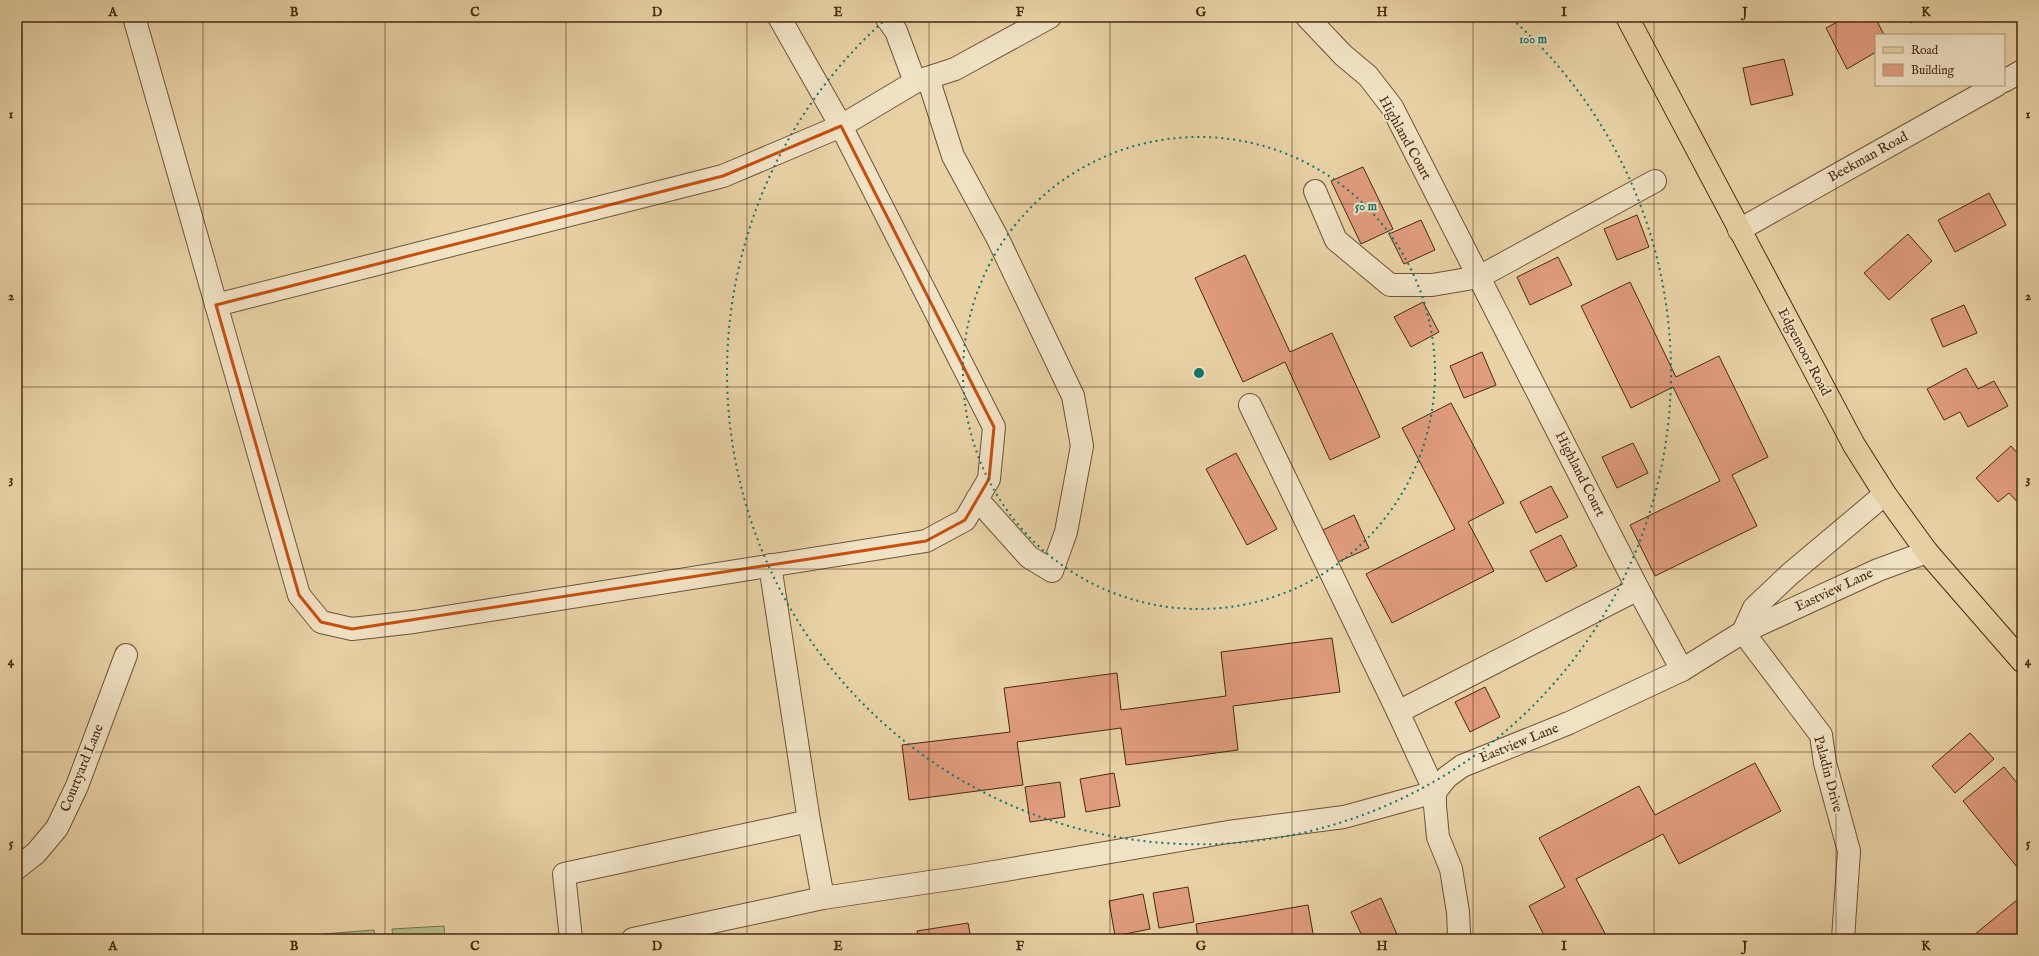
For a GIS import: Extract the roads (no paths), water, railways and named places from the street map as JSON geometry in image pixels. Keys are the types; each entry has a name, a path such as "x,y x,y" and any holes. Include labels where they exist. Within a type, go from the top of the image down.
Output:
{"main road":[{"name":"Edgemoor Road","path":"1627,17 1854,445 1885,494 1927,552 2022,661"}],"street":[{"path":"134,17 299,595 321,622 352,629 414,622 926,541 965,520 989,479 994,427 841,126 780,17"},
{"path":"886,17 896,31 922,80 953,156 997,237 1073,396 1082,446 1066,532 1052,571 1029,557 977,499"},
{"path":"216,305 724,176 841,126 922,80 955,69 1050,17"},
{"name":"Highland Court","path":"1306,17 1342,55 1368,76 1392,107 1638,589 1682,670"},
{"path":"2005,80 2022,71"},
{"name":"Beekman Road","path":"1739,230 1995,86"},
{"path":"1315,191 1336,240 1390,285 1432,285 1479,277 1655,181"},
{"path":"1250,405 1435,792 1435,820 1438,837 1451,868 1458,912 1459,934 1457,939"},
{"name":"Eastview Lane","path":"1742,632 1754,608 1790,574 1885,494"},
{"name":"Eastview Lane","path":"1435,792 1447,777 1462,766 1569,723 1682,670 1714,652 1742,632 1878,570 1927,552"},
{"path":"770,565 809,821 823,898"},
{"path":"1398,712 1638,589"},
{"name":"Paladin Drive","path":"1742,632 1821,735 1825,763 1849,851 1843,939"},
{"name":"Courtyard Lane","path":"17,868 36,853 57,828 77,786 126,655"},
{"path":"633,939 823,898 970,876 1228,832 1344,817 1435,792"},
{"path":"572,939 564,874 809,821"}]}
